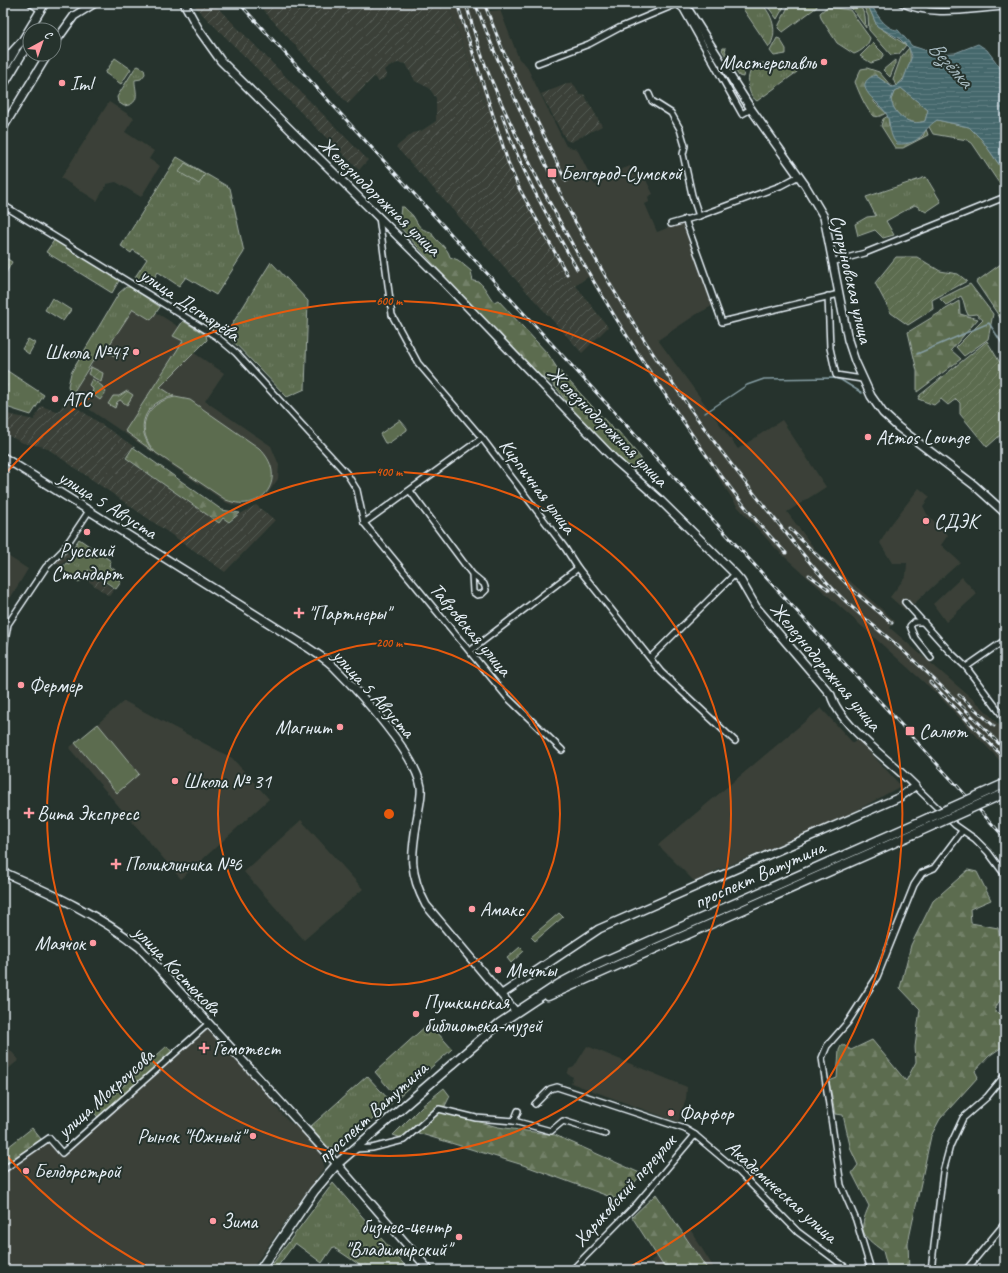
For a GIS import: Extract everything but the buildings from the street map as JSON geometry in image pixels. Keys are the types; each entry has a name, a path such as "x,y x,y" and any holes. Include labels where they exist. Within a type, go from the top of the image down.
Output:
{"main road":[{"name":"проспект Ватутина","path":"260,1270 314,1191 336,1164 465,1053 516,1012 530,1003 916,828 1005,784"},
{"name":"проспект Ватутина","path":"916,828 1005,793"}],"street":[{"path":"32,3 41,9"},
{"path":"62,32 81,6 91,3"},
{"name":"Железнодорожная улица","path":"184,3 199,30 221,61 440,278 616,461 659,499 735,574 741,581 756,607 831,695 834,705 865,740 898,768 962,831 988,852 1005,875"},
{"path":"900,3 916,9 937,11 1005,7"},
{"path":"915,3 926,10"},
{"path":"538,63 589,44 619,28 680,4"},
{"name":"Супруновская улица","path":"680,4 751,109 799,176 824,217 848,340 862,379 871,396 883,414 1005,513"},
{"path":"37,22 41,9"},
{"path":"33,22 41,9"},
{"path":"3,62 22,41"},
{"path":"3,72 22,41"},
{"path":"3,86 22,54"},
{"path":"3,128 43,62"},
{"path":"649,94 652,101 671,113 680,129 685,146 683,154 692,195 699,216"},
{"path":"671,224 699,216 780,186 799,176"},
{"path":"832,262 865,253 1005,197"},
{"name":"улица Дегтярёва","path":"3,205 227,344 347,474 357,490 364,523"},
{"name":"Кирпичная улица","path":"379,218 392,315 418,364 482,438 565,548 578,568 661,672 735,741"},
{"path":"685,219 722,322 839,294"},
{"path":"828,296 830,348 836,374 862,379"},
{"path":"364,523 482,438"},
{"name":"улица 5 Августа","path":"3,457 307,647 336,668 399,742 410,759 421,787 412,854 413,874 417,889 426,905 516,1012"},
{"path":"410,491 472,574"},
{"path":"4,696 4,647 8,624 46,566 63,550 89,511"},
{"name":"Тавровская улица","path":"364,523 423,597 470,651 507,697 562,750"},
{"path":"470,651 578,568"},
{"path":"650,658 735,574"},
{"path":"905,602 949,652 966,667 1005,719"},
{"path":"924,622 914,622 910,626 915,638 931,658"},
{"path":"966,667 1005,640"},
{"path":"502,994 599,929 893,801 915,786"},
{"path":"871,1270 856,1220 841,1185 822,1058 827,1046 848,1022 877,977 914,885 922,873 934,868 962,831"},
{"name":"улица Костюкова","path":"3,872 68,902 122,933 139,947 336,1164 429,1270"},
{"name":"улица Мокроусова","path":"3,1170 49,1138 62,1153 208,1024"},
{"path":"931,1270 934,1237 944,1172 950,1146 963,1118 987,1097 1005,1075"},
{"name":"Харьковский переулок","path":"535,1104 550,1089 557,1087 685,1128 695,1135 634,1206 572,1270"},
{"path":"355,1149 372,1148 404,1140 439,1109 476,1118 514,1121 551,1131 563,1120 605,1134"},
{"path":"514,1121 518,1111"},
{"name":"Академическая улица","path":"695,1135 739,1172 798,1232 849,1270"},
{"path":"966,1270 1005,1223"}],"shaded area":[{"path":"194,3 213,3 368,160 359,170 197,9"},
{"path":"257,3 447,3 485,105 489,104 517,185 563,269 608,327 582,353 396,147 413,133 421,131 436,121 436,98 429,88 415,81 406,64 397,63 384,70 387,76 379,82 374,77 348,104"},
{"path":"447,3 487,3 490,11 500,10 519,59 526,65 566,146 577,149 595,185 602,182 601,178 630,166 635,176 643,174 653,194 648,197 649,202 645,204 657,232 682,222 714,305 697,314 658,340 738,449 782,420 826,487 787,512 817,552 895,621 890,628 982,707 1005,731 1005,766 937,694 776,549 737,506 588,277 575,286 563,269 517,185 489,105 485,105"},
{"path":"572,82 580,95 584,94 602,126 571,142 566,140 541,94"},
{"path":"109,102 134,118 125,132 154,151 149,159 160,166 141,197 116,182 107,184 97,201 61,178"},
{"path":"133,298 201,341 194,353 224,373 205,401 271,446 279,465 278,479 268,493 255,503 235,506 227,503 71,397"},
{"path":"66,400 133,446 125,458 219,523 223,519 230,523 235,517 256,505 275,520 225,572 45,447 23,443 3,433 3,413 34,420 41,406 58,412"},
{"path":"919,488 930,497 923,506 927,514 948,535 941,545 960,562 906,611 890,597 906,576 907,563 892,563 880,543 889,527"},
{"path":"65,551 73,557 69,563 65,561 61,566 56,563"},
{"path":"3,553 28,569 3,610"},
{"path":"88,571 114,590 109,596 84,578"},
{"path":"962,577 977,594 946,622 933,604"},
{"name":"Школа № 31","path":"124,701 232,758 269,799 181,879 69,748"},
{"path":"821,708 853,743 858,739 901,786 841,819 718,870 696,883 658,845"},
{"path":"301,820 363,889 304,940 244,872"},
{"path":"207,1028 271,1097 275,1106 288,1121 299,1128 321,1153 324,1162 323,1169 251,1270 3,1270 3,1172 49,1141 62,1155"},
{"path":"3,1042 19,1060 3,1073"},
{"path":"587,1046 687,1087 686,1099 678,1122 571,1083 573,1077 567,1074 569,1069 574,1067"},
{"path":"690,1229 715,1270 657,1270 651,1261"}],"green space":[{"path":"739,3 761,3 765,7 771,18 774,29 774,35 769,47"},
{"path":"765,3 786,3 777,19"},
{"path":"790,3 816,3 817,7 783,32 778,28"},
{"path":"848,3 859,3 865,16 866,28"},
{"path":"862,3 867,3 877,26 906,45 899,54 891,55 869,30 868,16"},
{"path":"827,7 850,10 870,38 864,48 854,54 837,43 821,18 820,13"},
{"path":"777,38 780,39 786,49 786,54 774,56 770,51"},
{"path":"873,43 884,54 880,60 871,63 860,56"},
{"path":"723,48 726,48 725,51 737,70 745,67 743,77 739,76 722,50"},
{"path":"909,48 910,64 903,79 896,86 893,79 901,57"},
{"path":"115,58 131,69 121,84 105,73"},
{"path":"895,60 895,65 890,77 883,70"},
{"path":"759,63 791,64 796,68 797,72 757,101 750,93 748,81 751,70"},
{"path":"138,66 144,69 145,74 141,79 135,80 136,99 130,105 124,106 118,102 117,97 135,68"},
{"path":"867,68 879,72 892,87 875,75 874,102 886,113 876,117 868,110 855,82 861,69"},
{"path":"901,88 928,110 925,121 908,121 899,115 895,110 891,100 894,92"},
{"path":"888,116 889,126 919,139 923,136 926,129 928,135 903,148 895,148 881,126 883,119"},
{"path":"937,120 969,127 982,140 1005,173 1005,192 972,143 967,140 933,134 928,125"},
{"path":"177,157 230,188 244,252 216,295 186,277 179,286 158,272 149,286 135,277 147,259 133,250 131,253 121,246"},
{"path":"185,163 205,174 199,184 179,172"},
{"path":"926,177 941,202 926,212 915,205 886,221 894,235 883,238 875,230 858,236 855,224 867,217 876,216 866,197"},
{"path":"401,207 404,207 412,215 421,228 431,232 449,253 450,257 458,260 471,271 473,281 481,284 494,302 498,300 548,354 557,368 614,430 618,431 641,458 640,468 635,469 633,474 568,405 556,388 544,378 539,376 476,311 398,225 395,219 400,215"},
{"path":"55,239 120,279 112,293 46,252"},
{"path":"3,256 12,262 3,278"},
{"path":"896,257 917,257 940,271 958,274 967,281 932,300 933,309 908,325 891,313 875,283"},
{"path":"1005,261 1005,325 976,282"},
{"path":"271,262 308,301 305,389 287,397 226,334"},
{"path":"970,284 993,314 988,339 964,356 956,347 983,320 976,314 968,315 961,296 946,305 940,299"},
{"path":"126,287 130,287 160,307 151,320 133,309 110,344 122,352 117,358 101,348 71,396 68,386 71,373 119,293"},
{"path":"52,298 71,310 63,321 45,310"},
{"path":"959,301 960,314 978,319 951,350 961,359 917,392 917,371 908,332"},
{"path":"183,321 206,335 207,340 160,387 174,396 155,404 145,417 143,425 144,434 154,452 125,431 183,341 173,336"},
{"path":"28,339 35,343 29,354 22,349"},
{"path":"987,341 1005,371 1005,431 987,447 960,414 960,403 956,399 948,405 941,399 934,405 918,399 920,395"},
{"path":"91,367 103,373 101,382 88,374"},
{"path":"3,368 44,395 31,415 3,406"},
{"path":"92,379 102,386 106,392 100,400 92,394 93,389 89,385"},
{"path":"127,391 133,395 127,405 120,400 117,402 115,408 108,404 113,396 119,396"},
{"path":"175,397 190,400 259,448 268,459 272,470 272,481 268,490 261,498 251,502 240,503 226,500 156,453 149,444 145,435 144,427 146,419 150,411 156,405 164,400"},
{"path":"400,420 407,430 389,443 385,443 380,434"},
{"path":"133,447 222,510 240,513 229,522 223,518 219,523 126,458"},
{"path":"79,539 111,561 109,566 115,570 115,576 121,582 116,589 88,570 79,583 61,571 66,563 69,564 75,556 70,552"},
{"path":"98,724 139,774 117,793 75,743"},
{"path":"968,870 977,872 991,900 970,909 971,923 998,928 1004,960 1005,985 1003,996 995,1012 1005,1014 1005,1045 989,1056 975,1071 978,1077 940,1119 931,1136 908,1243 909,1270 888,1270 883,1251 870,1241 864,1232 863,1221 869,1206 852,1173 858,1165 851,1150 843,1115 835,1114 829,1081 837,1078 839,1050 842,1044 851,1050 872,1040 906,1081 916,1062 915,1047 920,1009 900,988 911,945 933,901"},
{"path":"559,913 563,917 535,941 531,937"},
{"path":"520,947 524,951 511,963 507,958"},
{"path":"429,1023 452,1049 397,1098 375,1072"},
{"path":"167,1046 172,1052 99,1119 94,1112"},
{"path":"367,1076 392,1103 337,1149 328,1147 310,1127"},
{"path":"444,1088 450,1096 442,1112 498,1127 555,1135 642,1174 619,1200 523,1165 418,1133 407,1140 393,1135 422,1106"},
{"path":"32,1128 41,1139 3,1166 3,1151"},
{"path":"333,1183 409,1270 367,1270 333,1247 322,1263 295,1243 275,1270 268,1270"},
{"path":"656,1194 708,1270 666,1270 632,1217"}],"water":[{"name":"Везёлка","path":"867,3 871,3 885,24 898,30 912,46 937,54 955,53 978,44 987,50 1005,74 1005,173 982,140 969,127 937,120 931,124 917,140 905,144 897,144 894,141 887,115 869,95 865,84 868,79 875,75 892,87 896,86 903,81 912,56 909,48 900,39 877,26","holes":["901,88 928,110 925,121 908,121 899,115 895,110 891,100 894,92"]}],"waterway":[{"path":"917,354 989,323 1005,348"},
{"path":"705,413 747,385 764,379 833,378 841,380 862,393"}],"railway":[{"path":"239,3 1005,838"},
{"path":"457,3 509,165 519,188 567,274"},
{"path":"475,3 533,139 566,205 602,270 640,333 680,394 723,454 826,582 941,686 1005,750"},
{"path":"484,3 504,53 566,181"},
{"path":"467,7 483,59 501,103 553,210 605,301 705,454 752,515 786,553"},
{"path":"502,115 526,175 577,269"},
{"path":"790,529 855,592 892,623"},
{"path":"809,575 829,590"},
{"path":"930,682 1005,759"},
{"path":"959,695 994,726"}],"place":[{"name":"Мастерславль","path":"824,62"},
{"name":"Iml","path":"62,83"},
{"name":"Белгород-Сумской","path":"552,173"},
{"name":"Школа №47","path":"136,352"},
{"name":"АТС","path":"55,399"},
{"name":"Atmos Lounge","path":"868,437"},
{"name":"СДЭК","path":"926,521"},
{"name":"Русский Стандарт","path":"87,532"},
{"name":"\"Партнеры\"","path":"299,613"},
{"name":"Фермер","path":"21,685"},
{"name":"Магнит","path":"340,727"},
{"name":"Салют","path":"910,731"},
{"name":"Школа № 31","path":"175,781"},
{"name":"Вита Экспресс","path":"29,813"},
{"name":"Поликлиника №6","path":"116,864"},
{"name":"Амакс","path":"472,909"},
{"name":"Маячок","path":"93,943"},
{"name":"Мечты","path":"498,970"},
{"name":"Пушкинская библиотека-музей","path":"416,1014"},
{"name":"Гемотест","path":"204,1048"},
{"name":"Фарфор","path":"671,1113"},
{"name":"Рынок \"Южный\"","path":"253,1136"},
{"name":"Белдорстрой","path":"26,1171"},
{"name":"Зима","path":"213,1221"},
{"name":"бизнес-центр \"Владимирский\"","path":"459,1237"}]}
